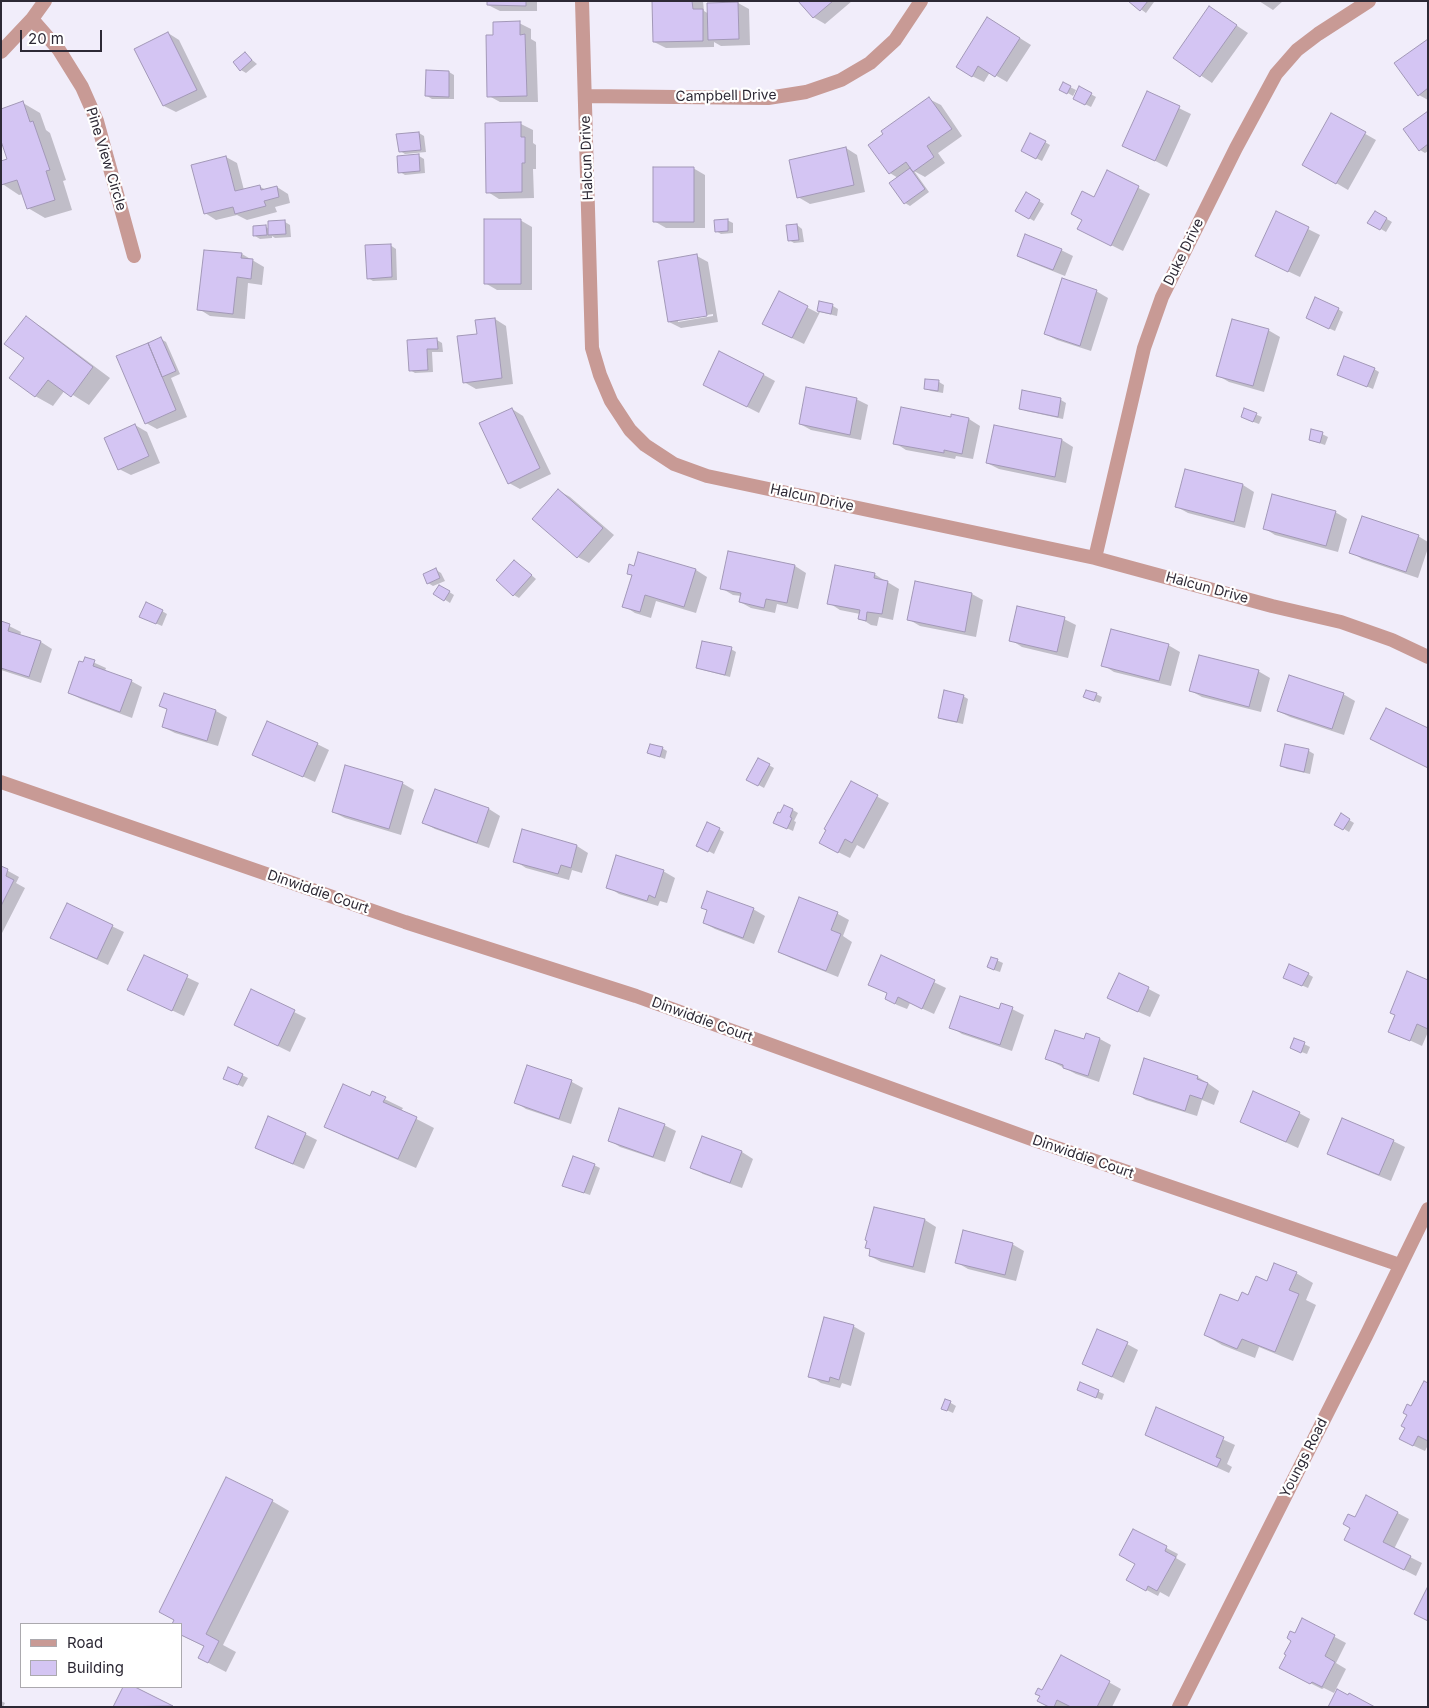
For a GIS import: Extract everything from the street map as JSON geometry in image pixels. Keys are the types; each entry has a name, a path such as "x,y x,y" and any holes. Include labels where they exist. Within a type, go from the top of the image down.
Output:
{"street":[{"path":"1,52 32,19 45,1"},
{"name":"Halcun Drive","path":"582,1 592,348 610,401 630,430 645,445 674,464 707,476 1095,558 1272,606 1341,622 1392,640 1428,657"},
{"name":"Campbell Drive","path":"585,96 768,98 806,92 841,80 870,62 895,40 921,1"},
{"name":"Duke Drive","path":"1095,558 1144,348 1162,297 1236,148 1276,74 1297,50 1369,1"},
{"name":"Pine View Circle","path":"32,19 59,50 82,87 93,112 134,256"},
{"name":"Dinwiddie Court","path":"1,782 405,922 636,996 1025,1137 1400,1265"},
{"name":"Youngs Road","path":"1179,1707 1428,1209"}],"building":[{"path":"487,1 526,1 526,6 487,5"},
{"path":"652,1 692,1 693,9 703,9 703,41 653,42"},
{"path":"798,1 833,1 813,18"},
{"path":"1128,1 1148,1 1140,11"},
{"path":"738,2 739,39 708,40 707,3"},
{"path":"1209,6 1237,25 1200,77 1173,58"},
{"path":"987,17 1020,38 995,77 978,66 972,77 956,67"},
{"path":"520,21 520,35 525,34 527,96 487,97 486,35 493,35 493,22"},
{"path":"168,32 197,90 163,106 134,49"},
{"path":"1428,39 1428,88 1418,96 1394,63"},
{"path":"245,52 252,60 240,71 233,62"},
{"path":"426,70 449,71 449,97 425,96"},
{"path":"1063,82 1071,86 1067,94 1059,90"},
{"path":"1079,86 1092,93 1085,105 1073,99"},
{"path":"1147,91 1180,106 1155,161 1122,146"},
{"path":"929,97 952,129 927,146 934,157 913,172 906,162 889,174 868,145 883,134 881,131"},
{"path":"23,101 30,122 33,121 50,170 46,171 55,200 27,209 17,180 1,185 1,161 7,159 1,141 1,109"},
{"path":"1428,111 1428,144 1419,151 1403,129"},
{"path":"1331,113 1366,132 1336,184 1302,165"},
{"path":"521,122 521,137 525,137 525,163 522,163 522,192 486,193 485,123"},
{"path":"419,132 421,150 399,152 396,134"},
{"path":"1030,133 1046,141 1036,159 1021,151"},
{"path":"846,147 854,185 797,198 789,160"},
{"path":"419,154 420,171 398,173 397,156"},
{"path":"226,156 235,191 260,185 261,190 277,186 279,197 264,201 266,206 235,214 233,207 204,214 191,165"},
{"path":"653,167 694,167 694,222 653,222"},
{"path":"910,168 925,189 904,204 889,183"},
{"path":"1107,170 1139,186 1111,246 1077,229 1082,220 1071,214 1082,191 1094,197"},
{"path":"1026,192 1040,200 1029,219 1015,211"},
{"path":"1276,211 1309,227 1288,272 1255,256"},
{"path":"1375,211 1387,218 1380,230 1367,223"},
{"path":"484,219 521,219 521,284 484,284"},
{"path":"728,219 728,231 715,232 714,220"},
{"path":"285,220 286,234 268,235 268,221"},
{"path":"797,224 799,240 788,241 786,225"},
{"path":"266,225 267,235 253,236 253,226"},
{"path":"1025,234 1062,249 1053,270 1017,256"},
{"path":"391,244 392,277 367,279 365,245"},
{"path":"204,250 242,253 241,258 253,259 251,279 237,277 233,314 197,310"},
{"path":"697,254 707,316 668,322 658,261"},
{"path":"1062,278 1097,290 1080,346 1044,334"},
{"path":"779,291 808,306 792,338 762,324"},
{"path":"1315,297 1339,308 1329,329 1306,318"},
{"path":"819,301 833,304 831,314 817,311"},
{"path":"26,316 93,367 71,397 48,380 35,397 9,378 24,358 4,344"},
{"path":"495,318 502,378 463,383 457,336 477,334 475,320"},
{"path":"1232,319 1269,329 1253,386 1216,376"},
{"path":"161,337 176,371 162,377 148,343"},
{"path":"437,338 438,349 427,349 428,370 409,371 407,340"},
{"path":"148,343 176,410 145,424 116,356"},
{"path":"719,351 764,374 747,407 703,385"},
{"path":"1344,356 1375,368 1367,387 1337,375"},
{"path":"925,379 939,380 938,391 924,389"},
{"path":"806,387 857,398 850,435 799,424"},
{"path":"1022,390 1061,398 1058,417 1019,409"},
{"path":"901,407 951,417 951,414 969,418 962,454 944,450 944,453 893,444"},
{"path":"512,408 540,468 508,484 479,423"},
{"path":"1244,408 1257,413 1253,422 1241,417"},
{"path":"135,424 149,456 118,470 104,438"},
{"path":"994,425 1062,439 1055,477 986,463"},
{"path":"1311,429 1323,432 1320,443 1309,440"},
{"path":"1185,469 1243,484 1234,522 1175,507"},
{"path":"558,489 603,528 577,558 532,519"},
{"path":"1272,494 1336,511 1326,546 1263,529"},
{"path":"1362,516 1419,535 1406,572 1349,553"},
{"path":"728,551 795,565 787,603 766,599 764,608 739,602 741,593 720,589"},
{"path":"638,552 696,569 684,607 645,595 640,612 622,607 632,575 627,574 629,564 634,566"},
{"path":"514,560 532,575 513,596 496,580"},
{"path":"835,565 875,573 874,578 888,581 882,614 867,612 866,621 858,619 860,610 827,604"},
{"path":"436,568 440,578 427,584 423,574"},
{"path":"915,581 972,593 965,632 907,620"},
{"path":"439,585 450,591 444,601 433,594"},
{"path":"146,602 163,610 156,624 139,617"},
{"path":"1017,606 1065,617 1057,652 1009,641"},
{"path":"1,621 10,624 8,631 41,641 29,677 1,668"},
{"path":"1111,629 1169,644 1159,681 1101,666"},
{"path":"702,641 732,647 725,675 696,668"},
{"path":"1199,655 1259,670 1249,707 1189,691"},
{"path":"85,657 95,660 93,666 132,680 120,712 68,693 79,661 83,662"},
{"path":"1289,675 1344,693 1332,729 1277,711"},
{"path":"944,690 964,695 957,722 938,718"},
{"path":"1086,690 1097,693 1094,701 1083,697"},
{"path":"164,693 216,710 207,741 162,727 167,709 159,706"},
{"path":"1386,708 1428,728 1428,768 1370,739"},
{"path":"267,721 318,743 303,777 252,755"},
{"path":"650,744 663,747 660,757 647,753"},
{"path":"1285,744 1309,749 1304,772 1280,766"},
{"path":"758,758 770,764 758,786 746,780"},
{"path":"345,765 403,782 389,829 332,812"},
{"path":"851,781 878,795 852,843 845,839 838,853 819,843 826,830 824,829"},
{"path":"435,789 489,808 477,843 422,823"},
{"path":"784,805 793,809 790,817 792,818 787,829 773,823"},
{"path":"1341,813 1350,819 1343,830 1334,825"},
{"path":"707,822 720,828 708,852 696,846"},
{"path":"522,829 577,845 571,868 561,865 558,874 513,862"},
{"path":"616,855 664,870 655,898 649,895 647,901 606,888"},
{"path":"1,866 8,869 6,876 14,880 1,906"},
{"path":"707,891 754,908 743,938 703,923 707,910 701,908"},
{"path":"799,897 838,912 831,930 841,934 826,971 778,952"},
{"path":"67,903 113,925 97,959 50,938"},
{"path":"144,955 188,975 172,1011 127,990"},
{"path":"881,955 935,980 922,1009 898,997 895,1004 885,999 887,993 868,985"},
{"path":"991,957 998,959 994,970 987,967"},
{"path":"1289,964 1309,973 1302,986 1283,978"},
{"path":"1407,971 1428,980 1428,1029 1417,1024 1410,1041 1388,1032 1395,1015 1390,1013"},
{"path":"1119,973 1149,987 1138,1012 1107,998"},
{"path":"251,989 295,1010 278,1046 234,1025"},
{"path":"960,996 999,1009 1001,1003 1013,1007 1000,1045 949,1028"},
{"path":"1055,1030 1084,1039 1086,1033 1100,1038 1088,1076 1063,1068 1063,1065 1045,1059"},
{"path":"1294,1038 1305,1042 1301,1053 1290,1048"},
{"path":"1144,1058 1198,1076 1197,1079 1208,1083 1202,1099 1190,1095 1185,1111 1133,1094"},
{"path":"527,1065 572,1080 559,1119 514,1103"},
{"path":"228,1067 243,1074 238,1085 223,1079"},
{"path":"343,1084 370,1096 372,1091 386,1097 383,1102 417,1117 398,1159 324,1127"},
{"path":"1253,1091 1300,1112 1286,1142 1240,1122"},
{"path":"619,1108 665,1124 653,1157 608,1141"},
{"path":"268,1116 306,1133 293,1164 255,1148"},
{"path":"1342,1118 1394,1140 1379,1175 1327,1154"},
{"path":"702,1136 742,1151 730,1183 690,1168"},
{"path":"573,1156 595,1164 584,1193 562,1186"},
{"path":"874,1207 925,1219 913,1267 869,1256 870,1249 865,1248 867,1241 865,1240"},
{"path":"963,1230 1013,1243 1005,1275 955,1263"},
{"path":"1274,1263 1297,1272 1289,1290 1299,1294 1275,1352 1242,1339 1237,1349 1204,1335 1220,1294 1238,1301 1242,1292 1248,1295 1256,1276 1267,1281"},
{"path":"824,1317 854,1325 839,1380 830,1377 829,1382 808,1377"},
{"path":"1097,1329 1128,1342 1112,1377 1082,1364"},
{"path":"1424,1381 1428,1383 1428,1441 1418,1436 1413,1446 1399,1439 1405,1428 1401,1426 1407,1415 1403,1413 1407,1404 1411,1406"},
{"path":"1080,1382 1099,1390 1096,1398 1077,1390"},
{"path":"945,1399 951,1401 947,1411 941,1409"},
{"path":"1156,1407 1224,1437 1216,1457 1221,1459 1217,1467 1145,1435"},
{"path":"226,1477 273,1500 206,1634 219,1641 208,1663 198,1658 204,1646 182,1635 182,1623 172,1623 174,1620 159,1612"},
{"path":"1366,1495 1398,1512 1383,1542 1411,1556 1404,1570 1344,1540 1350,1528 1343,1524 1348,1514 1355,1517"},
{"path":"1133,1529 1167,1546 1165,1551 1176,1557 1157,1591 1148,1586 1146,1591 1126,1580 1135,1564 1119,1555"},
{"path":"1428,1586 1428,1621 1414,1614"},
{"path":"1302,1618 1335,1635 1325,1656 1335,1662 1322,1687 1312,1682 1310,1684 1279,1668 1291,1641 1287,1638 1290,1631 1295,1633"},
{"path":"1061,1655 1110,1681 1097,1707 1071,1707 1057,1700 1054,1707 1049,1707 1037,1701 1040,1696 1035,1694 1038,1688 1042,1690"},
{"path":"122,1688 137,1688 173,1706 113,1707"},
{"path":"1337,1689 1348,1695 1349,1693 1375,1707 1328,1707"}]}
